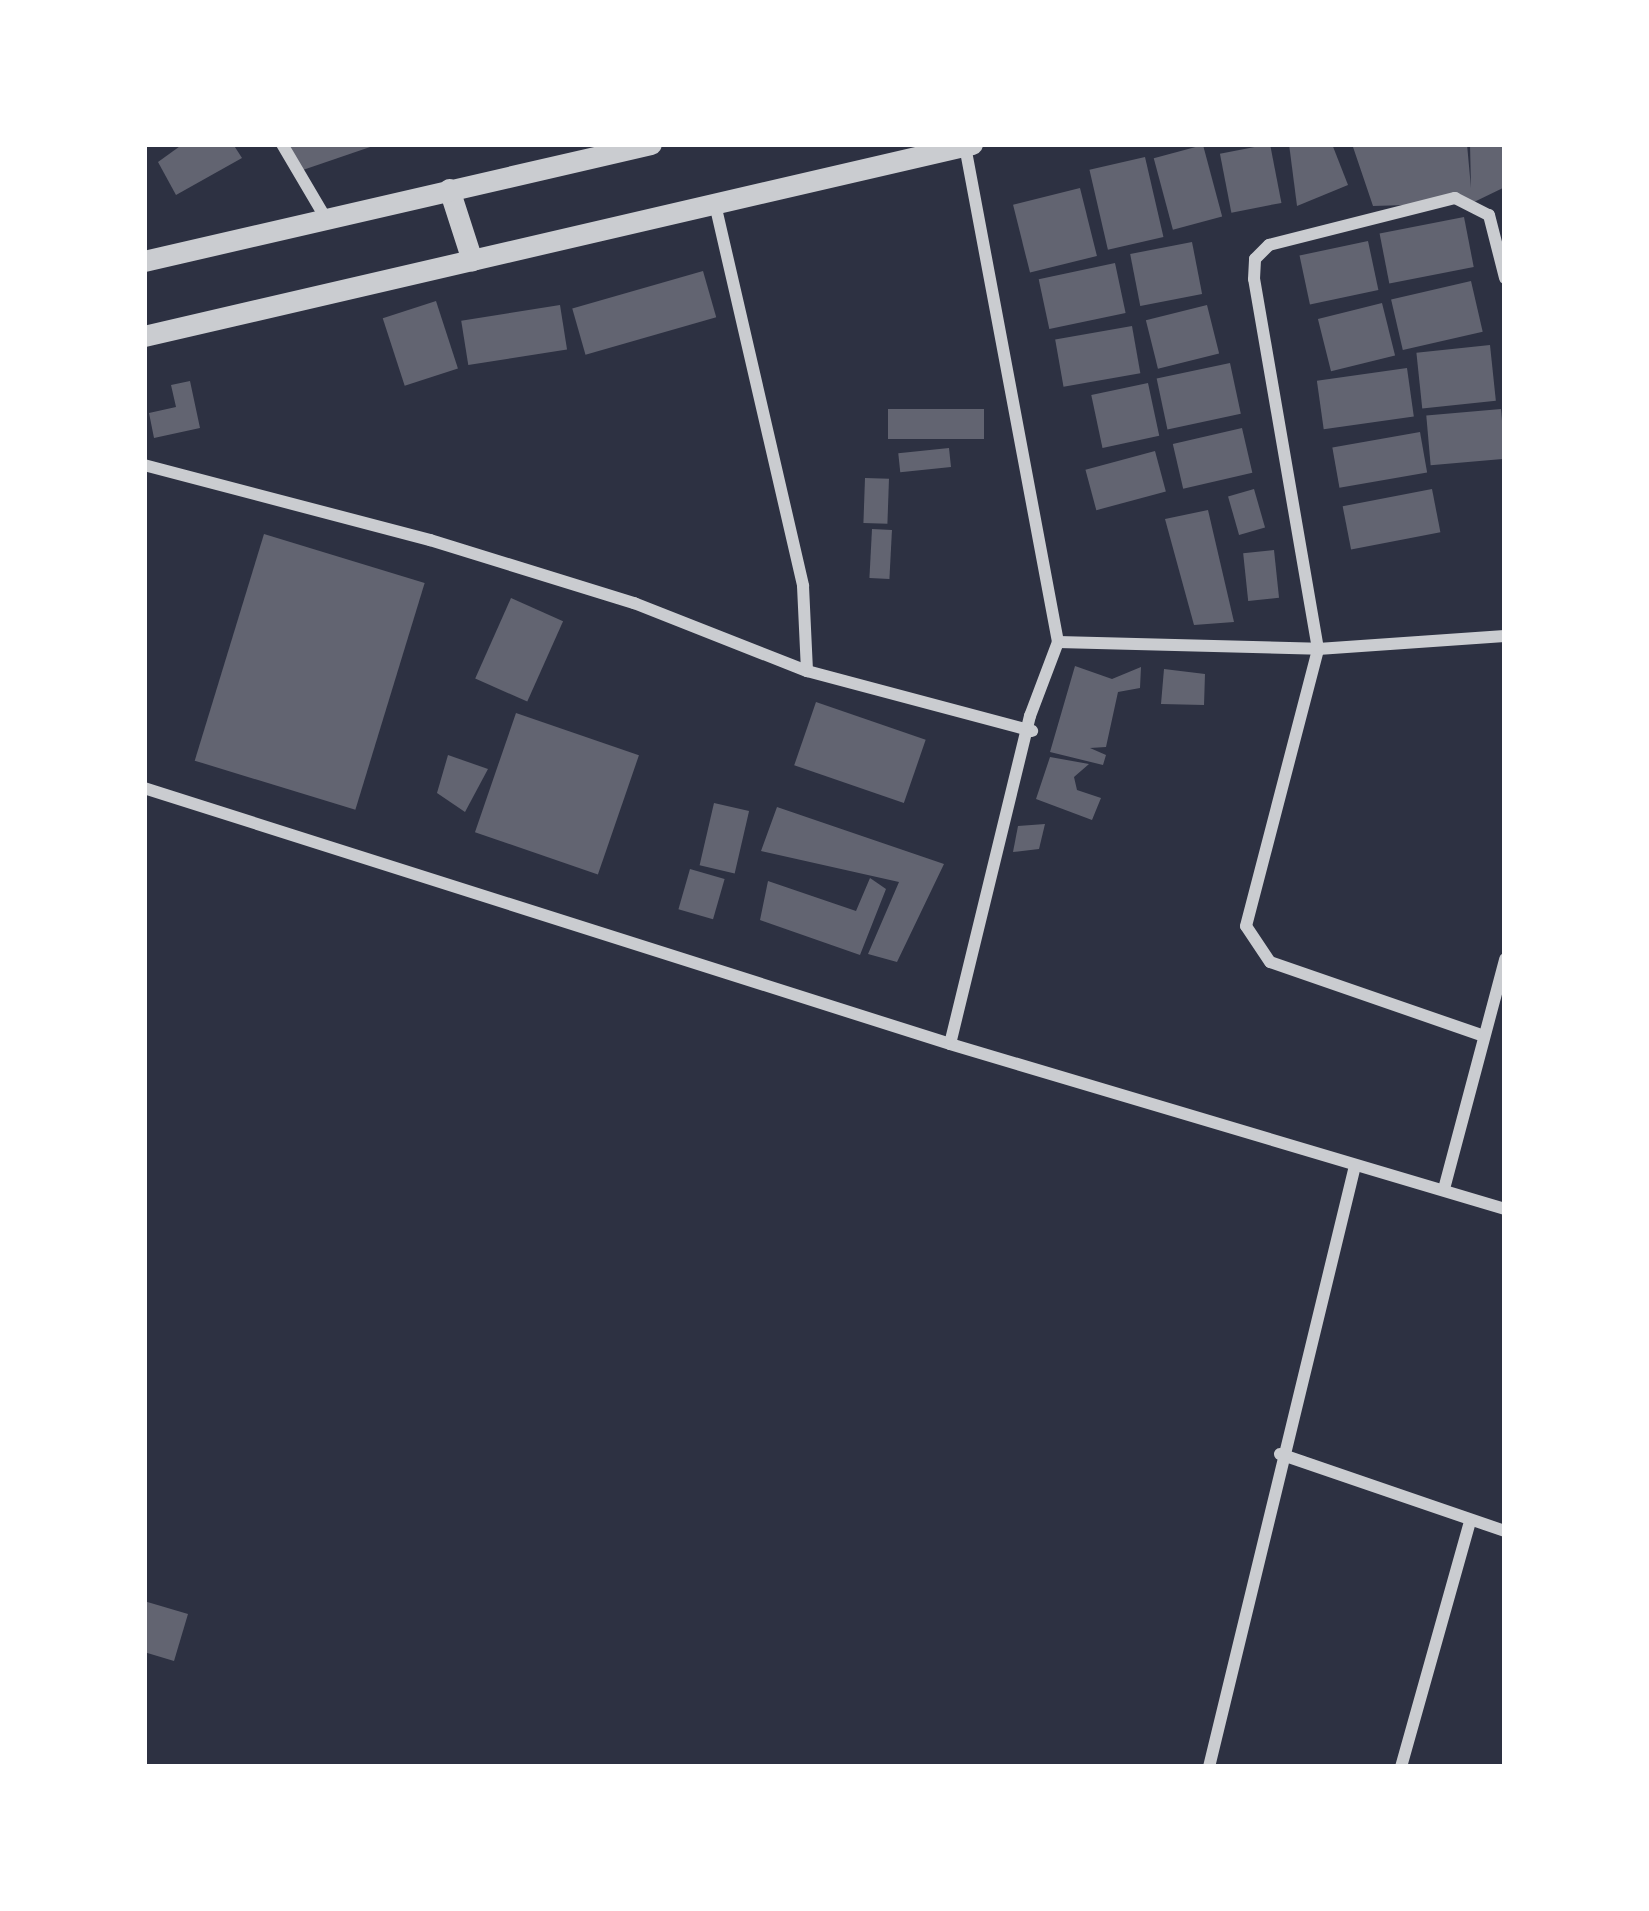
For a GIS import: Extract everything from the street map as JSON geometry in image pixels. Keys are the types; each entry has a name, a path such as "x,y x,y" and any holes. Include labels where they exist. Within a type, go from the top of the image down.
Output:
{"street":[{"path":"282,144 325,217"},
{"path":"144,261 647,144"},
{"path":"144,336 968,145 1058,642 1030,716 1032,731 950,1044"},
{"path":"449,189 472,260"},
{"path":"1484,1036 1270,962 1252,946 1246,926 1318,649 1255,259 1269,244 1455,198 1490,215 1505,278"},
{"path":"715,204 803,586 807,671"},
{"path":"144,465 634,603 807,671 1032,731"},
{"path":"1058,642 1318,649 1505,637"},
{"path":"144,788 950,1044 1505,1209"},
{"path":"1444,1189 1505,959"},
{"path":"1209,1767 1280,1454 1355,1166"},
{"path":"1280,1454 1505,1531"},
{"path":"1401,1767 1470,1520"}],"building":[{"path":"183,144 233,144 242,158 176,195 158,162"},
{"path":"290,144 376,144 376,145 297,172"},
{"path":"1270,144 1281,203 1231,213 1220,154"},
{"path":"1289,144 1332,144 1348,185 1297,206"},
{"path":"1352,144 1467,144 1471,188 1470,144 1505,144 1505,187 1472,203 1373,206"},
{"path":"1203,145 1222,216 1173,230 1154,158"},
{"path":"1145,157 1163,237 1108,250 1089,170"},
{"path":"1080,188 1097,256 1030,273 1013,205"},
{"path":"1464,217 1474,267 1389,283 1380,233"},
{"path":"1368,241 1378,290 1310,304 1300,256"},
{"path":"1192,242 1202,294 1140,306 1130,254"},
{"path":"1115,263 1126,313 1049,329 1039,279"},
{"path":"703,271 716,317 585,355 572,308"},
{"path":"1471,281 1483,332 1403,350 1391,299"},
{"path":"436,301 458,369 405,386 383,318"},
{"path":"1382,303 1395,355 1331,371 1318,319"},
{"path":"560,305 567,349 468,365 461,321"},
{"path":"1207,305 1219,354 1158,369 1146,320"},
{"path":"1132,326 1140,373 1064,387 1055,340"},
{"path":"1490,345 1496,401 1422,408 1416,353"},
{"path":"1230,363 1241,414 1167,429 1157,379"},
{"path":"1407,368 1414,417 1324,429 1317,381"},
{"path":"190,381 200,428 154,438 149,413 176,407 171,385"},
{"path":"1148,383 1159,436 1102,448 1091,395"},
{"path":"888,409 984,409 984,439 888,439"},
{"path":"1501,409 1505,459 1431,465 1426,416"},
{"path":"1242,428 1252,473 1183,489 1173,444"},
{"path":"1420,432 1427,472 1339,488 1332,447"},
{"path":"949,448 951,467 900,472 898,453"},
{"path":"1155,451 1166,492 1096,510 1085,470"},
{"path":"865,478 889,479 887,524 863,523"},
{"path":"1254,489 1265,527 1239,535 1228,496"},
{"path":"1432,489 1440,532 1351,550 1343,506"},
{"path":"1208,510 1234,622 1194,625 1165,519"},
{"path":"872,529 892,530 889,579 869,578"},
{"path":"264,534 425,583 355,810 195,761"},
{"path":"1274,550 1279,598 1248,601 1243,553"},
{"path":"511,598 563,621 527,702 475,678"},
{"path":"1075,666 1112,679 1141,667 1140,688 1118,692 1106,747 1090,748 1106,755 1103,765 1050,752"},
{"path":"1164,669 1205,674 1204,705 1161,704"},
{"path":"816,702 926,740 904,803 794,765"},
{"path":"516,713 639,755 598,874 475,832"},
{"path":"448,755 488,769 465,812 437,793"},
{"path":"1050,757 1089,764 1074,777 1077,790 1101,798 1092,820 1036,799"},
{"path":"714,803 749,811 735,873 700,865"},
{"path":"777,807 944,864 897,962 868,954 899,882 761,851"},
{"path":"1045,824 1039,849 1013,852 1018,826"},
{"path":"690,869 725,879 713,919 678,909"},
{"path":"870,878 886,889 860,955 760,920 768,881 856,911"},
{"path":"144,1601 188,1614 174,1661 144,1652"}]}
